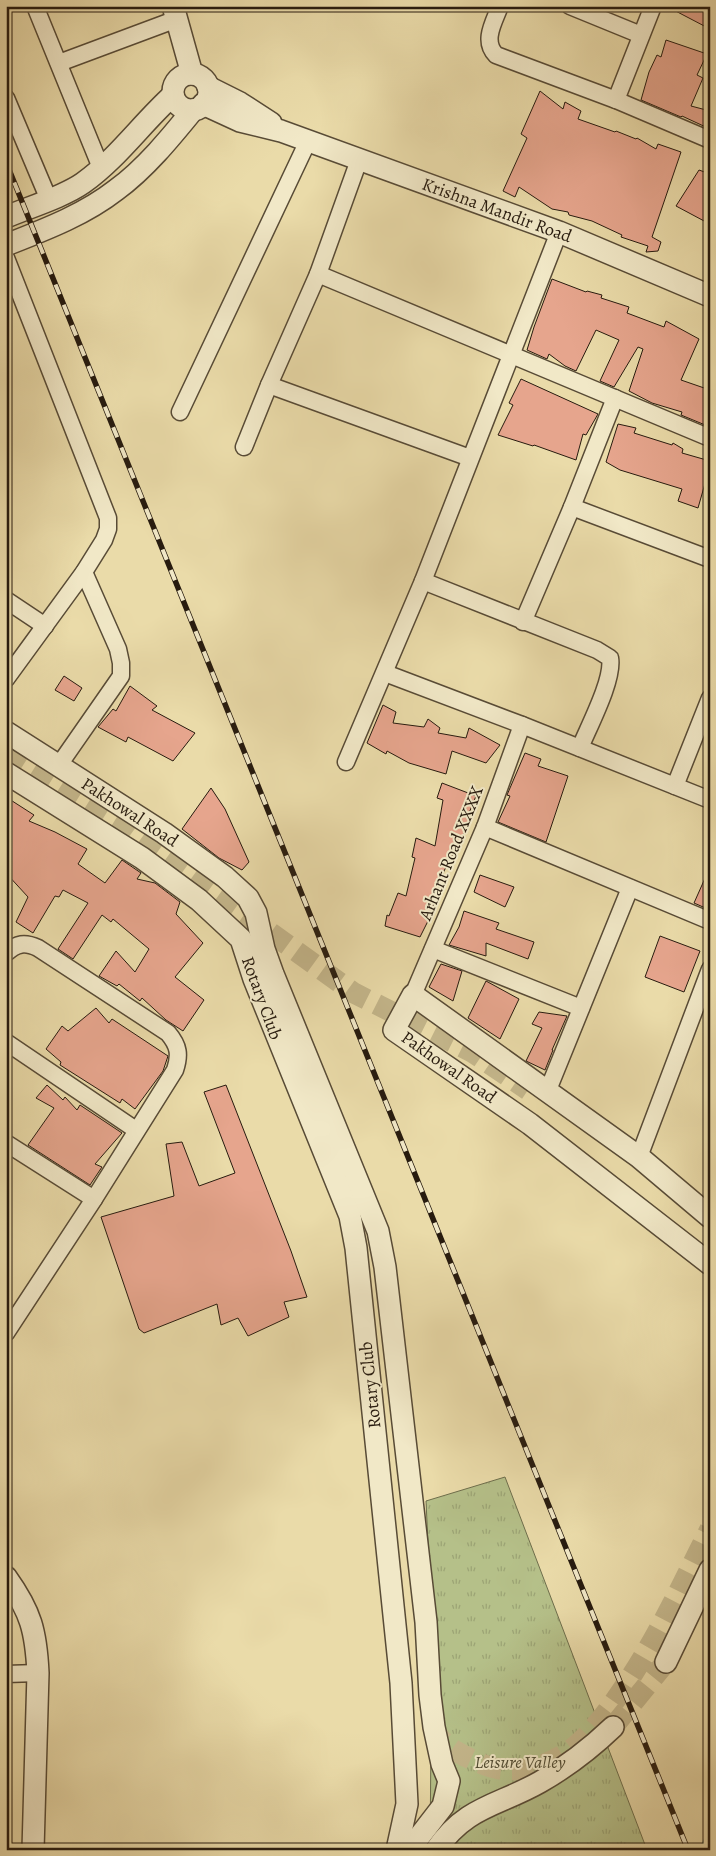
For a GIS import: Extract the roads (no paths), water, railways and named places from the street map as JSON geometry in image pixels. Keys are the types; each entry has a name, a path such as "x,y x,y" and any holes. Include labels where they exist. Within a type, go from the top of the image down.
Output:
{"street":[{"path":"500,6 488,41 490,49 496,55 616,100 710,140"},
{"path":"616,100 653,6"},
{"path":"38,7 102,168"},
{"path":"574,7 641,35"},
{"path":"59,63 175,12 199,94"},
{"path":"6,217 49,200 82,184 102,168 155,111 173,95 178,79 183,76 199,94"},
{"path":"6,245 93,206 118,190 163,146 199,94"},
{"name":"Krishna Mandir Road","path":"199,94 240,121 281,130 559,232 708,290"},
{"path":"6,98 49,200"},
{"path":"180,412 308,140"},
{"path":"244,447 318,274 359,160"},
{"path":"346,762 423,581 559,232"},
{"path":"6,258 108,518 108,530 104,540 84,572 6,679"},
{"path":"318,274 710,438"},
{"path":"269,385 470,458"},
{"path":"523,622 615,398"},
{"path":"572,506 710,559"},
{"path":"59,765 121,676 121,662 118,650 84,572"},
{"path":"423,581 598,650 610,658 611,665 608,678 580,748"},
{"path":"6,600 45,626"},
{"path":"385,673 522,724 710,800"},
{"path":"675,786 710,698"},
{"name":"Arhant Road XXXX","path":"413,995 485,827 522,724"},
{"name":"Pakhowal Road","path":"6,732 59,765 226,877 248,898 256,913 264,949 263,977"},
{"name":"Pakhowal Road","path":"6,773 142,858 198,900 241,939"},
{"path":"485,827 710,921"},
{"path":"548,1090 630,888"},
{"name":"Rotary Club","path":"241,939 263,977 350,1216 356,1248 401,1683 407,1804 397,1850"},
{"path":"6,953 14,946 22,944 30,944 38,948 168,1034 179,1050 176,1070 6,1333"},
{"path":"432,949 581,1008"},
{"path":"639,1157 710,969"},
{"path":"263,977 378,1231 385,1267 426,1622 430,1695 434,1728 442,1764 449,1781 443,1806 409,1850"},
{"path":"413,995 639,1157 710,1217"},
{"name":"Pakhowal Road","path":"413,995 394,1030 530,1124 710,1264"},
{"path":"6,1042 136,1130"},
{"path":"6,1143 94,1199"},
{"path":"350,1216 367,1228 372,1244 403,1504 421,1692"},
{"path":"666,1662 710,1570"},
{"path":"6,1577 18,1594 31,1619 37,1647 38,1673 33,1850"},
{"path":"6,1674 38,1673"},
{"path":"436,1850 459,1824 475,1812 538,1783 576,1760 613,1727"}],"waterway":[{"path":"707,1850 710,1843"}],"tunnel":[{"path":"6,753 126,828 354,993 472,1052 528,1090"},
{"path":"432,1725 441,1739 460,1754 495,1768 521,1770 534,1767 558,1758 570,1750 600,1721 627,1683 681,1588 710,1529"},
{"path":"613,1727 666,1662"}],"railway":[{"path":"6,162 688,1850"}],"park label":[{"name":"Leisure Valley","path":"520,1762"}]}
